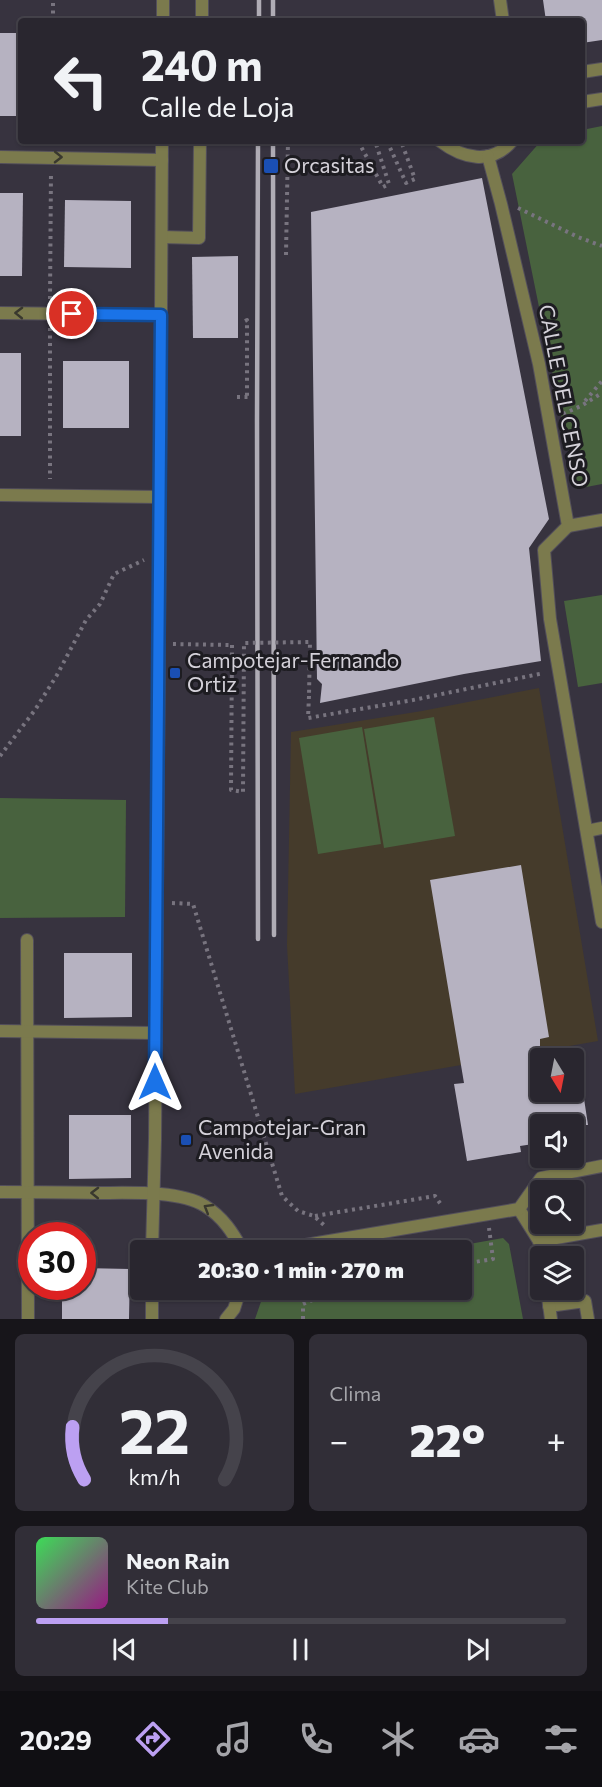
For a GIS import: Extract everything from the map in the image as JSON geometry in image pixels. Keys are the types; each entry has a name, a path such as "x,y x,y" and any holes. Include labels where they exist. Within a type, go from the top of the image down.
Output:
{"street":[{"path":"163,0 163,18"},
{"path":"202,0 202,18"},
{"path":"500,0 503,18"},
{"path":"585,72 602,69"},
{"path":"585,102 602,99"},
{"path":"152,1240 162,144"},
{"path":"162,237 199,238 200,144"},
{"path":"444,144 454,152 471,157 488,156 510,144"},
{"name":"CALLE DEL CENSO","path":"488,156 539,364 568,526"},
{"path":"0,157 162,160"},
{"path":"0,313 161,315"},
{"path":"0,495 160,497"},
{"path":"602,520 568,526 544,550 550,619 602,922"},
{"path":"586,831 602,828"},
{"path":"27,940 28,1319"},
{"path":"0,1031 155,1033"},
{"path":"335,1240 519,1209 541,1178 602,1166"},
{"path":"0,1192 153,1194 180,1198 203,1204 220,1216 238,1240"},
{"path":"519,1209 540,1246"},
{"path":"539,1241 602,1230"},
{"path":"152,1300 152,1319"},
{"path":"226,1319 234,1309 237,1300"},
{"path":"550,1313 585,1301 588,1319"}],"path":[{"path":"53,0 53,18"},
{"path":"286,255 288,144"},
{"path":"360,144 383,187 389,184 376,144"},
{"path":"388,144 406,183 415,179 402,144"},
{"path":"50,496 51,157"},
{"path":"501,204 519,209 602,246"},
{"path":"237,397 249,397 247,321 245,321"},
{"path":"581,405 602,381"},
{"path":"561,415 602,393"},
{"path":"0,756 35,710 57,675 87,620 100,604 114,574 160,552"},
{"path":"159,644 232,645 231,790 243,792 244,643 310,642 308,718 413,700 560,670"},
{"path":"156,902 193,904 282,1196 298,1211 314,1216 341,1239"},
{"path":"314,1216 435,1196 453,1220"},
{"path":"472,1262 493,1258 486,1214"},
{"path":"303,1319 303,1304 313,1300"}],"shaded area":[{"path":"539,688 598,1041 558,1048 530,1048 530,1053 295,1094 287,945 291,732 422,711"}],"green space":[{"path":"602,126 602,484 576,489 512,174 538,144 585,144 585,129"},
{"path":"602,595 602,683 578,687 564,601"},
{"path":"434,717 455,836 384,848 364,729"},
{"path":"362,727 381,844 318,854 299,738"},
{"path":"0,798 126,800 125,917 0,918"},
{"path":"503,1238 509,1244 523,1319 255,1319 262,1300 472,1300 472,1244"}],"building":[{"path":"543,0 602,0 602,40 585,43 585,18 546,18"},
{"path":"0,33 18,33 18,116 0,116"},
{"path":"482,178 549,519 529,548 541,661 320,703 322,684 317,679 311,212"},
{"path":"0,193 23,193 22,276 0,276"},
{"path":"65,200 131,201 131,268 64,267"},
{"path":"238,256 238,338 193,338 192,257"},
{"path":"0,353 21,353 21,436 0,436"},
{"path":"63,361 129,361 129,428 63,428"},
{"path":"521,865 549,1037 540,1039 540,1048 530,1048 530,1102 584,1102 584,1099 588,1125 584,1125 584,1114 530,1114 530,1144 520,1146 521,1152 467,1161 454,1084 464,1083 430,880"},
{"path":"64,953 132,953 132,1017 64,1018"},
{"path":"69,1115 131,1115 131,1178 69,1179"},
{"path":"96,1268 130,1269 129,1319 62,1319 62,1300 96,1300"}],"railway":[{"path":"259,0 259,18"},
{"path":"273,0 273,18"},
{"path":"258,144 258,939"},
{"path":"273,144 274,935"}],"place":[{"name":"Orcasitas","path":"271,166"},
{"name":"Campotejar-Fernando Ortiz","path":"175,673"},
{"name":"Campotejar-Gran Avenida","path":"186,1140"}],"route":[{"path":"72,314 161,315 155,1082"}]}
